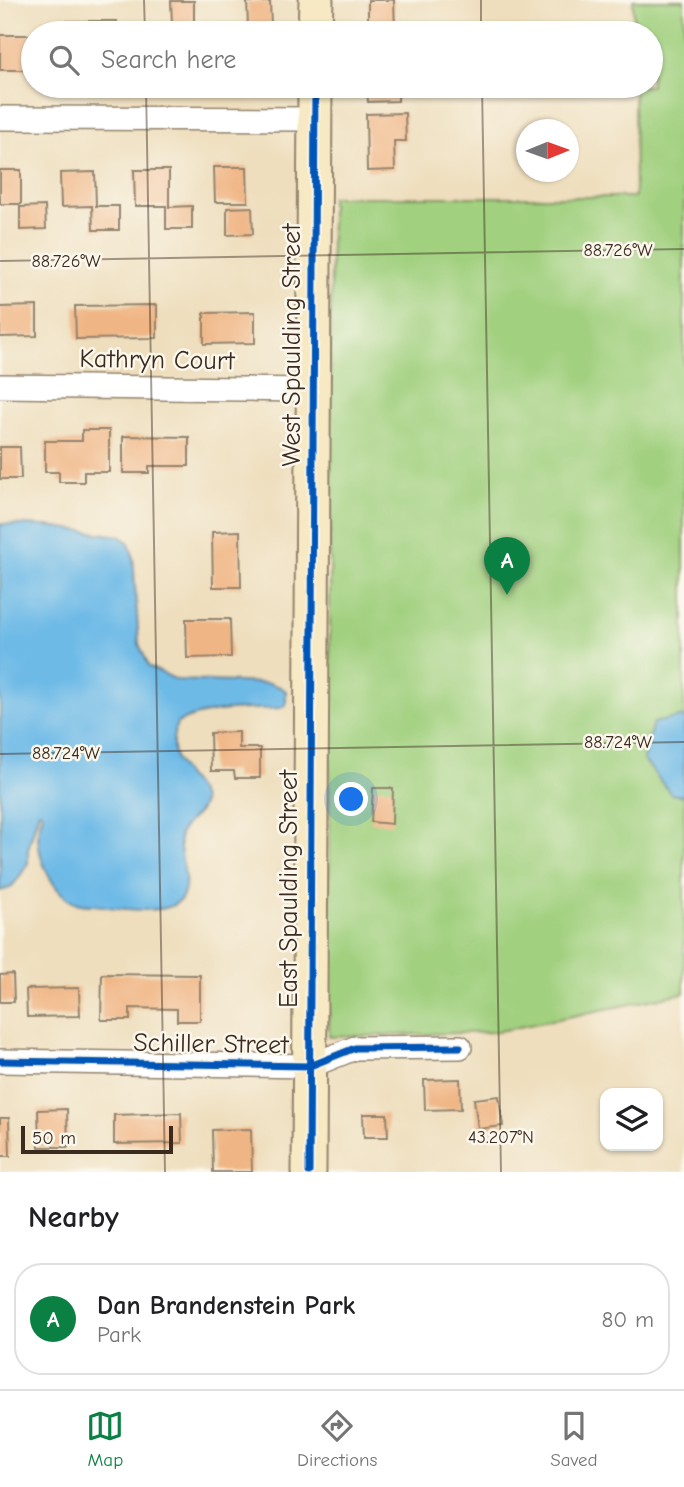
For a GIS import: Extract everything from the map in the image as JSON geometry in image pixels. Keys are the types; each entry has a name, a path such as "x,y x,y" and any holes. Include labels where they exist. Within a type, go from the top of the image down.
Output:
{"street":[{"path":"316,0 316,21"},
{"name":"West Spaulding Street","path":"311,606 315,98"},
{"path":"0,118 315,119"},
{"name":"Kathryn Court","path":"0,386 313,390"},
{"name":"East Spaulding Street","path":"309,1172 311,606"},
{"name":"Schiller Street","path":"0,1061 310,1066 355,1048 460,1047"}],"green space":[{"path":"633,0 684,0 684,993 495,1032 329,1037 331,197 635,197 634,98 663,98 663,21 634,21"}],"water":[{"path":"0,524 47,526 120,536 129,543 133,556 139,644 149,667 177,680 269,683 286,691 286,705 280,708 214,712 177,723 173,740 174,754 180,767 199,792 202,804 180,834 185,890 176,903 166,908 142,910 79,904 66,897 53,882 44,864 38,835 43,814 39,811 28,849 28,863 10,888 0,891"},
{"path":"684,716 684,796 671,794 643,759 653,723"}],"building":[{"path":"368,0 394,0 395,21 368,21"},
{"path":"171,1 194,1 194,21 172,21"},
{"path":"247,2 270,2 271,21 248,21"},
{"path":"0,35 21,35 21,70 0,70"},
{"path":"368,98 398,98 398,101 368,102"},
{"path":"405,113 406,141 394,141 395,170 367,171 366,114"},
{"path":"214,167 247,167 248,202 215,202"},
{"path":"0,170 21,170 21,204 0,204"},
{"path":"134,170 169,170 169,207 192,206 192,229 166,229 166,206 135,206"},
{"path":"95,172 96,206 119,206 119,230 93,230 92,206 61,207 60,173"},
{"path":"45,206 46,229 20,230 20,207"},
{"path":"252,207 253,234 227,235 227,208"},
{"path":"157,305 157,338 76,339 75,306"},
{"path":"37,306 37,336 0,337 0,307"},
{"path":"255,312 255,343 204,344 204,313"},
{"path":"82,430 109,430 109,472 84,472 84,482 59,482 59,472 45,472 45,441 82,441"},
{"path":"123,436 189,437 189,466 149,466 149,473 123,473"},
{"path":"0,447 20,447 21,479 0,479"},
{"path":"240,531 241,587 213,587 212,532"},
{"path":"186,619 230,619 231,657 187,658"},
{"path":"239,732 239,748 260,748 260,778 235,778 234,771 211,771 210,733"},
{"path":"373,788 393,788 392,824 371,822"},
{"path":"13,974 14,1002 0,1002 0,975"},
{"path":"102,974 200,975 200,1021 177,1021 177,1009 130,1008 130,1020 101,1020"},
{"path":"79,988 80,1016 27,1017 26,989"},
{"path":"460,1079 461,1109 425,1110 424,1080"},
{"path":"499,1096 503,1126 478,1129 474,1099"},
{"path":"67,1109 68,1147 39,1147 38,1110"},
{"path":"181,1113 182,1143 114,1144 114,1115"},
{"path":"363,1114 387,1114 388,1137 364,1137"},
{"path":"0,1118 9,1118 10,1156 0,1156"},
{"path":"251,1129 252,1172 213,1172 212,1130"}],"cycle path":[{"path":"309,1172 315,98"},
{"path":"0,1061 310,1066 355,1048 460,1047"}],"place":[{"name":"Dan Brandenstein Park","path":"507,595"}]}
